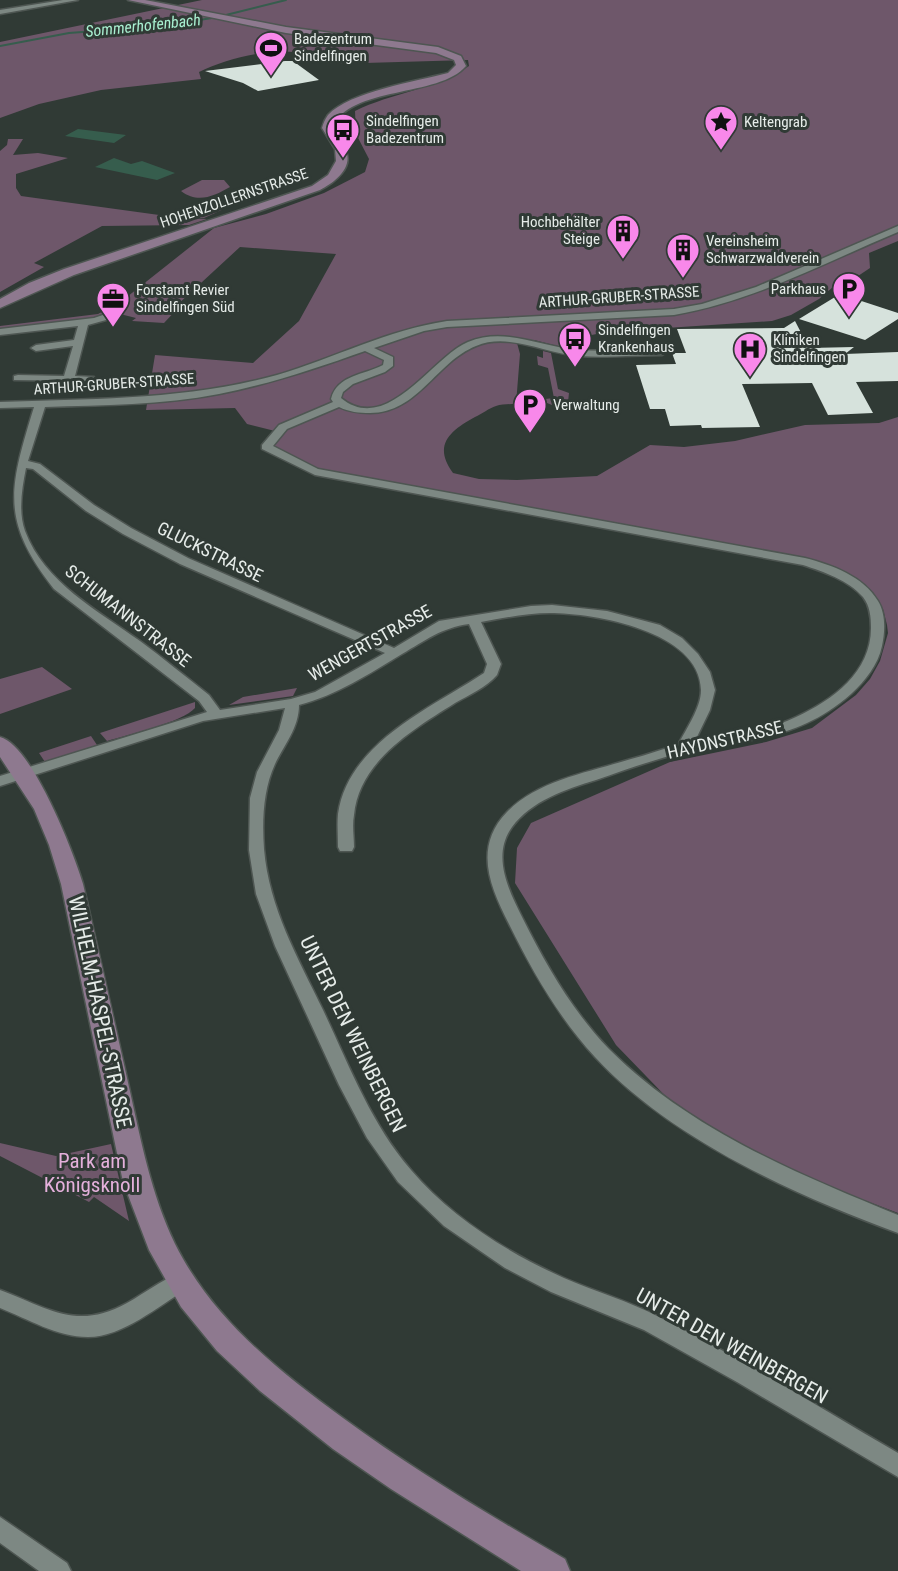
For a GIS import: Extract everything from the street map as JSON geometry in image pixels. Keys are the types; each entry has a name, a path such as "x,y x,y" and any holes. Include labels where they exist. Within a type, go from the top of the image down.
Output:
{"street":[{"path":"0,12 75,0"},
{"name":"HOHENZOLLERNSTRASSE","path":"0,304 34,286 69,272 316,188 333,176 342,163 342,154 327,128 329,118 333,114 362,100 451,75 461,66 461,61 453,55 429,48 307,33 132,0"},
{"name":"ARTHUR-GRUBER-STRASSE","path":"0,405 145,400 217,391 280,377 422,328 447,324 592,314 665,312 708,307 739,297 898,229"},
{"path":"0,332 103,318"},
{"path":"69,378 84,322"},
{"path":"367,348 385,355 390,362 384,369 343,385 336,394 339,403 366,411 382,410 398,405 455,354 474,343 486,340 521,340 580,353 662,352"},
{"path":"36,348 79,342"},
{"path":"18,378 90,379"},
{"name":"HAYDNSTRASSE","path":"339,403 283,427 266,447 315,472 805,562 843,576 872,601 877,629 871,660 861,677 823,710 804,720 755,737 684,748 568,784 521,808 510,818 496,843 494,865 500,889 524,939 551,984 590,1039 632,1079 708,1136 757,1164 799,1184 898,1224"},
{"name":"SCHUMANNSTRASSE","path":"40,404 16,499 18,530 39,567 65,592 204,698 214,714"},
{"name":"GLUCKSTRASSE","path":"23,464 36,466 90,508 127,531 184,561 394,653"},
{"name":"WENGERTSTRASSE","path":"0,781 214,714 292,703 320,695 444,624 531,610 580,611 631,620 667,634 693,657 703,672 708,690 703,710 684,748"},
{"path":"346,847 344,824 346,807 351,790 360,776 386,747 417,719 490,675 494,664 473,618"},
{"name":"UNTER DEN WEINBERGEN","path":"292,703 294,714 264,773 257,806 255,838 260,876 272,921 336,1058 380,1142 395,1163 422,1195 461,1228 502,1256 545,1279 648,1322 697,1348 898,1466"},
{"name":"WILHELM-HASPEL-STRASSE","path":"0,743 25,773 52,825 67,864 137,1182 153,1226 180,1282 201,1312 230,1344 296,1402 402,1480 553,1571"},
{"path":"0,1299 72,1325 91,1327 103,1325 129,1312 180,1282"},
{"path":"0,1529 59,1571"}],"green space":[{"path":"202,0 898,0 898,241 869,253 870,268 855,278 833,287 819,299 791,315 772,321 606,332 582,337 577,351 534,340 517,343 520,354 516,404 493,407 458,427 447,439 444,454 453,473 479,479 517,480 597,476 650,445 684,447 735,441 805,425 879,423 898,417 898,1213 785,1170 676,1107 616,1045 515,883 517,848 531,823 670,762 766,742 812,728 856,695 870,679 880,661 888,633 883,609 870,589 836,567 320,470 276,447 274,445 275,431 247,424 235,408 146,410 155,355 253,363 299,321 336,254 240,247 176,306 179,307 164,323 132,321 136,318 120,314 115,318 111,315 0,330 0,326 98,314 113,308 214,228 266,214 324,193 365,172 369,159 356,134 355,111 428,86 469,66 468,60 330,64 300,53 265,53 229,60 213,66 199,72 201,79 101,90 39,104 0,118 0,42"},
{"path":"8,139 23,139 13,155 38,153 68,158 16,174 16,188 21,196 181,218 207,202 235,204 204,218 187,218 207,219 189,225 102,226 34,263 44,267 0,292 0,151 7,145"},
{"path":"202,180 224,180 230,187 212,196 200,198 181,191"},
{"path":"543,351 551,353 558,389 569,393 568,402 574,404 557,407 547,403 545,399 554,398 548,368 538,365 537,356 543,358"},
{"path":"42,667 72,689 0,714 0,679"},
{"path":"297,688 293,696 229,705 243,697"},
{"path":"195,702 195,708 189,713 154,728 107,741 100,733"},
{"path":"91,736 97,745 45,762 39,753"},
{"name":"Park am Königsknoll","path":"0,1143 56,1156 111,1144 129,1221 94,1197 89,1202 0,1156"}],"shaded area":[{"path":"78,129 126,135 114,143 65,136"},
{"path":"114,158 131,164 142,161 175,173 157,180 95,167"}],"building":[{"name":"Badezentrum Sindelfingen","path":"293,61 319,80 258,91 243,83 205,71"},
{"name":"Parkhaus","path":"840,294 898,313 898,319 865,340 799,319"},
{"name":"Kliniken Sindelfingen","path":"795,321 809,348 854,347 845,354 898,352 898,381 856,382 873,413 828,415 812,383 742,384 760,427 670,426 665,409 650,409 636,365 676,364 672,353 686,353 677,329 784,328"}],"waterway":[{"name":"Sommerhofenbach","path":"0,46 69,33 162,26 218,17 286,0"}],"place":[{"name":"Badezentrum Sindelfingen","path":"271,77"},
{"name":"Keltengrab","path":"721,151"},
{"name":"Sindelfingen Badezentrum","path":"343,159"},
{"name":"Hochbehälter Steige","path":"623,260"},
{"name":"Vereinsheim Schwarzwaldverein","path":"683,279"},
{"name":"Parkhaus","path":"849,318"},
{"name":"Forstamt Revier Sindelfingen Süd","path":"113,328"},
{"name":"Sindelfingen Krankenhaus","path":"575,368"},
{"name":"Kliniken Sindelfingen","path":"750,378"},
{"name":"Verwaltung","path":"530,434"}]}
